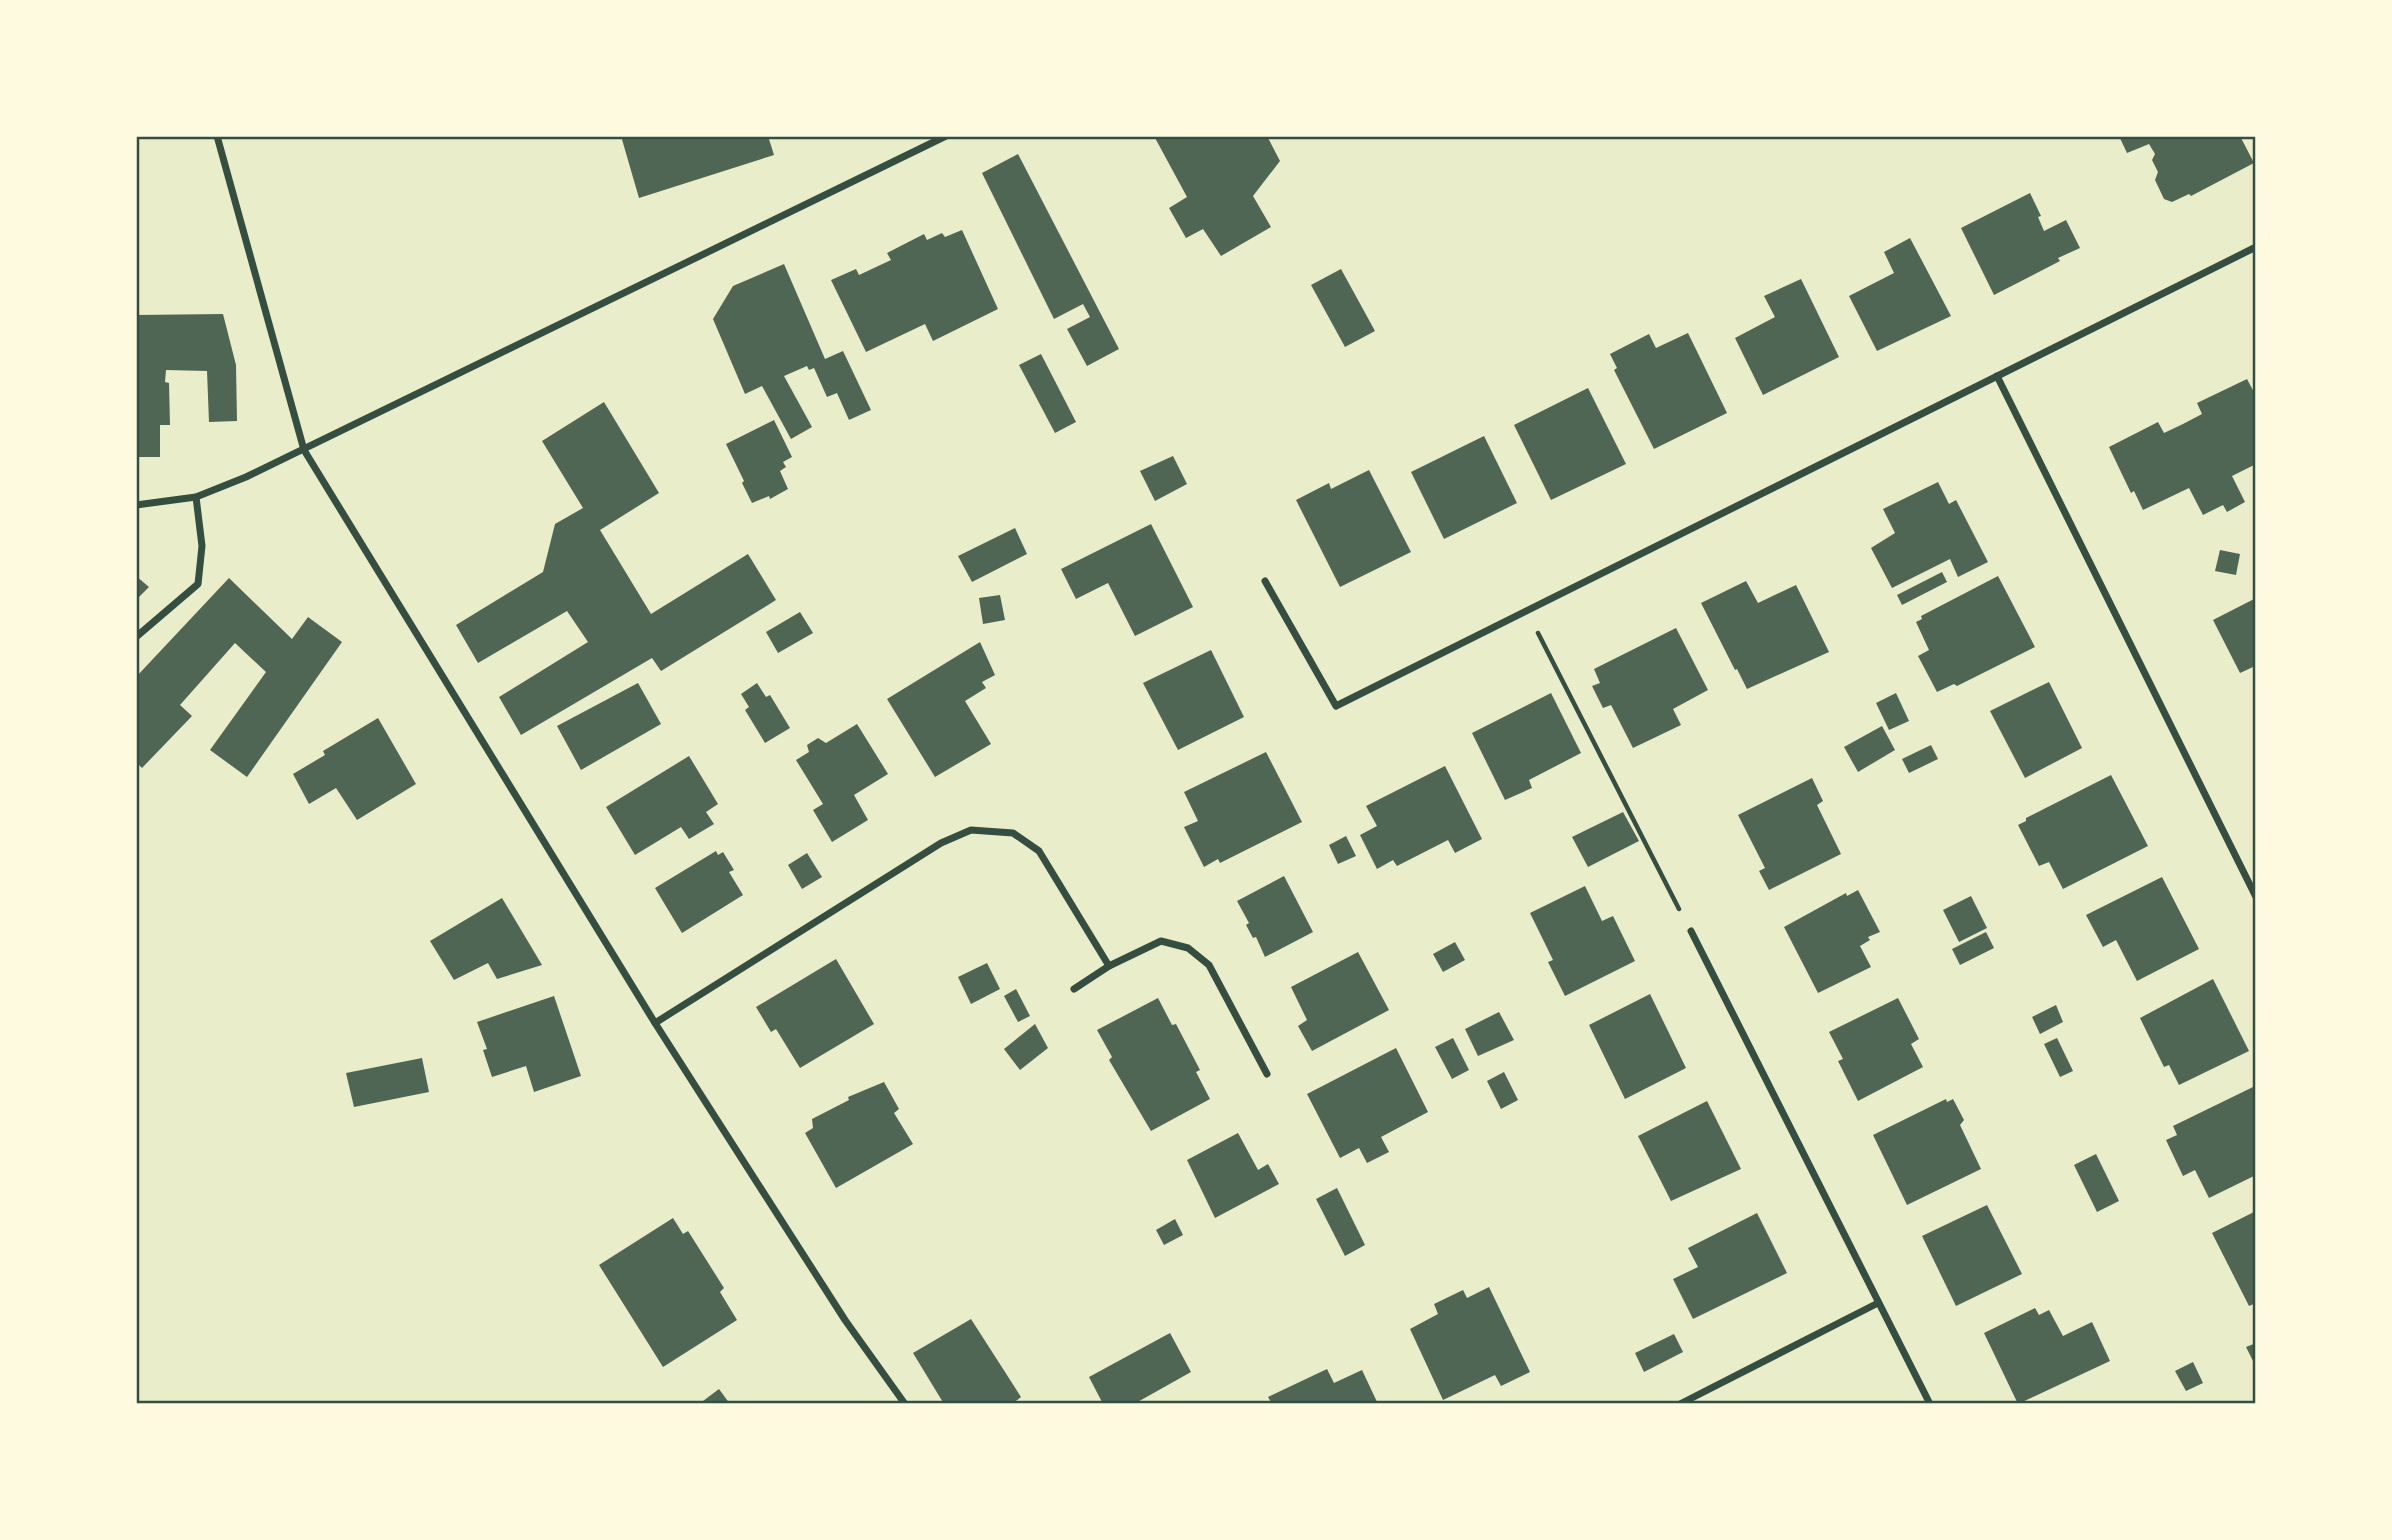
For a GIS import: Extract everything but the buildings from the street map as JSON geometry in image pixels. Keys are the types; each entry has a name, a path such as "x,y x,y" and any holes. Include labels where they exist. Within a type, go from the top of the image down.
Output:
{"street":[{"path":"217,136 304,450 655,1023 845,1321 905,1404"},
{"path":"136,505 196,498 304,450 946,136"},
{"path":"1265,581 1336,706 2256,247"},
{"path":"1997,376 2256,897"},
{"path":"136,637 198,584 202,546 196,498"},
{"path":"655,1023 941,842 971,830 1013,833 1039,851 1109,966"},
{"path":"1691,932 1930,1404"},
{"path":"1073,989 1109,966 1161,942 1188,948 1209,965 1267,1074"},
{"path":"1680,1404 1878,1303"}],"path":[{"path":"1527,611 1691,932"}]}
